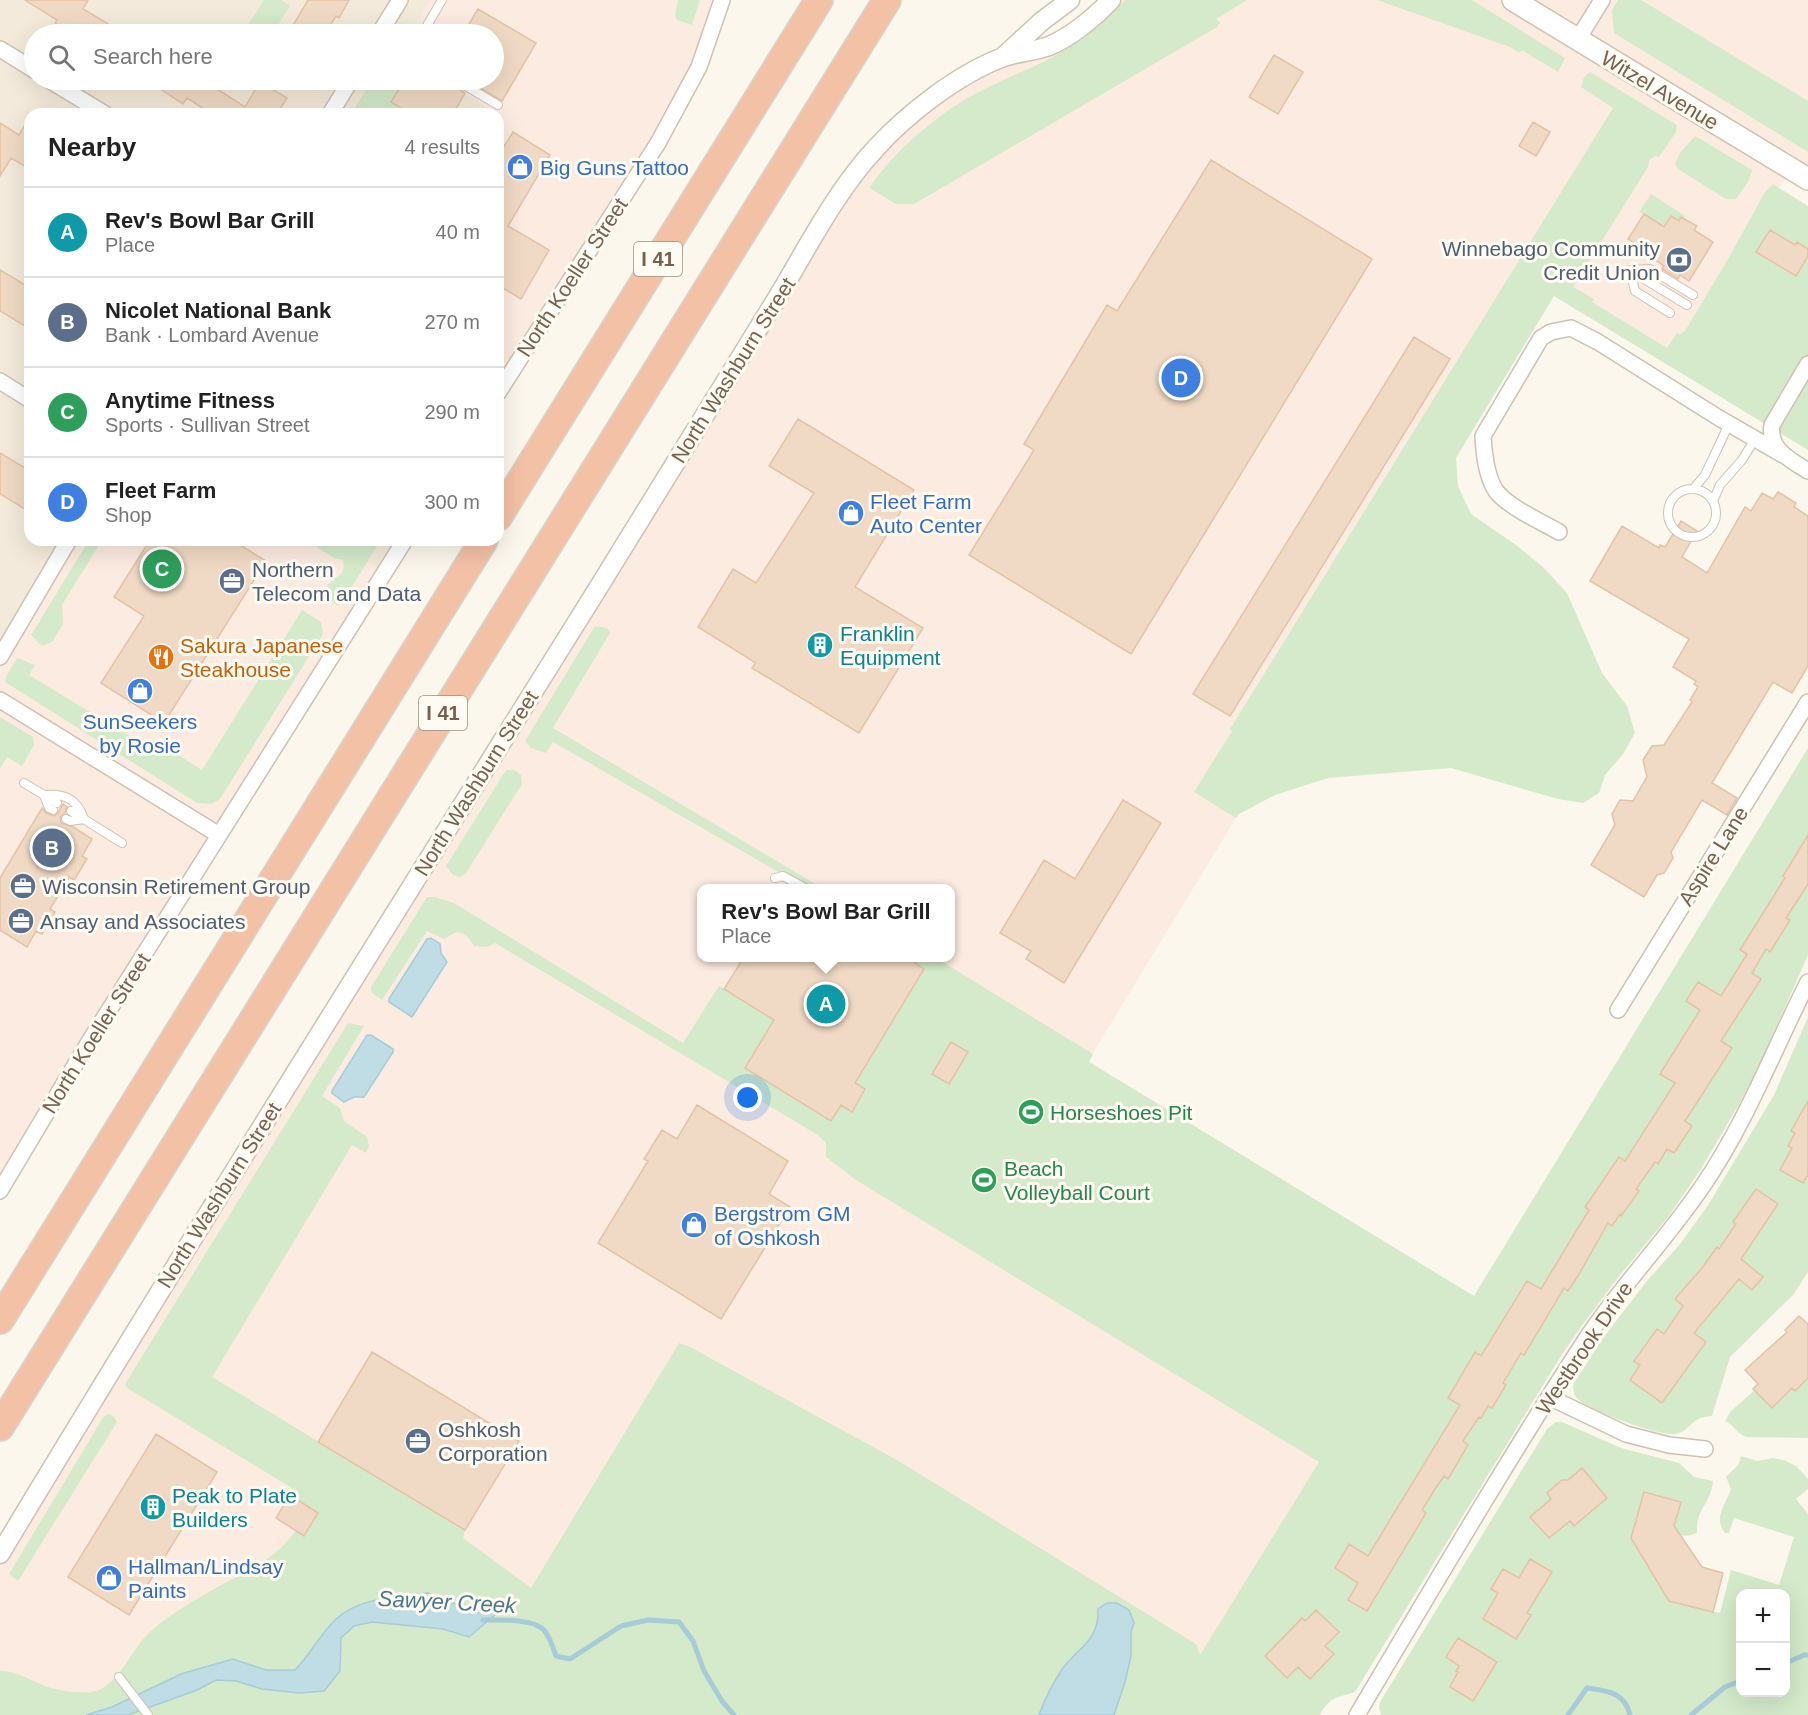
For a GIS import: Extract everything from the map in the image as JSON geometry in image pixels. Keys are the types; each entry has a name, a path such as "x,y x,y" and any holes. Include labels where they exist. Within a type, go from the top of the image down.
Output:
{"highway":[{"name":"I 41","path":"504,507 819,0"},
{"name":"I 41","path":"0,1427 887,0"},
{"name":"I 41","path":"0,1320 480,546"}],"main road":[{"name":"Witzel Avenue","path":"1513,0 1808,179"}],"street":[{"path":"385,24 400,0"},
{"name":"North Koeller Street","path":"504,384 658,143 699,67 722,0"},
{"name":"North Washburn Street","path":"1001,58 1042,21 1070,0"},
{"name":"North Washburn Street","path":"0,1554 146,1312 680,457 840,195 873,151 908,118 960,79 1001,58 1050,45 1073,32 1111,0"},
{"path":"1578,39 1602,0"},
{"path":"0,49 24,64"},
{"path":"66,90 95,108"},
{"path":"334,108 345,90"},
{"path":"1559,532 1506,501 1496,490 1484,453 1483,436 1541,338 1551,332 1571,328 1589,337 1808,471"},
{"path":"1783,455 1770,434 1772,425 1808,364"},
{"path":"0,381 24,396"},
{"path":"0,657 65,546"},
{"name":"North Koeller Street","path":"0,1191 87,1045 401,546"},
{"path":"0,700 219,835"},
{"name":"Aspire Lane","path":"1618,1010 1808,702"},
{"name":"Westbrook Drive","path":"1357,1715 1549,1397 1608,1306 1702,1187 1734,1136 1762,1082 1808,982"},
{"path":"1549,1397 1626,1434 1669,1445 1705,1449"}],"lane":[{"path":"428,24 442,0"},
{"path":"473,90 498,105"},
{"path":"1630,270 1650,269 1693,295"},
{"path":"1630,270 1687,305"},
{"path":"1630,270 1635,291 1670,313"},
{"path":"1729,424 1705,475 1693,489 1679,493 1669,504 1668,519 1677,532 1692,537 1708,532 1716,517 1713,501 1720,485 1742,460 1755,439"},
{"path":"1693,489 1707,495 1713,501"},
{"path":"24,783 44,795 55,806"},
{"path":"44,795 59,793 79,806 84,819"},
{"path":"69,815 84,819 122,843"},
{"path":"775,878 783,876 798,884"},
{"path":"118,1677 148,1715"}],"shaded area":[{"path":"0,0 431,0 416,24 24,24 24,90 459,90 488,107 24,108 24,546 65,546 0,657"},
{"path":"431,0 722,0 699,67 504,383 504,108 487,108 459,90 504,90 504,24 416,24"},
{"path":"1111,0 1808,0 1808,179 1791,169 1671,367 1554,296 1088,1061 1474,1297 1201,1715 892,1715 582,1615 374,1504 489,1715 0,1707 0,1554 840,195 936,96 1051,45"},
{"path":"65,546 341,546 385,572 0,1191 0,657"},
{"path":"341,546 401,546 385,572"}],"green space":[{"path":"264,0 281,0 290,6 278,24 249,24"},
{"path":"678,0 700,0 692,25 677,20 675,16"},
{"path":"1125,0 1247,0 1216,19 1220,22 1217,27 914,204 896,204 871,189 870,187 889,163 936,119 974,94 1046,61 1073,45"},
{"path":"1377,0 1472,0 1565,58 1558,72 1522,50 1519,53 1510,47"},
{"path":"1618,0 1641,0 1808,101 1808,152 1614,33 1612,10"},
{"path":"1590,72 1677,125 1676,132 1659,157 1654,156 1649,161 1648,167 1573,287 1594,299 1592,302 1667,348 1677,333 1685,331 1765,192 1773,184 1808,206 1808,450 1554,296 1456,458 1458,486 1471,514 1516,545 1544,568 1567,593 1602,673 1627,706 1635,733 1623,754 1605,775 1599,793 1583,803 1558,799 1451,768 1328,778 1275,795 1239,814 1236,818 1194,792 1232,731 1230,729 1613,108 1581,87 1584,77"},
{"path":"366,90 399,90 391,102 401,108 355,108"},
{"path":"1695,136 1752,170 1748,182 1736,199 1726,199 1678,169 1675,164 1680,153"},
{"path":"1651,194 1685,216 1684,219 1681,217 1679,221 1670,216 1664,227 1639,212"},
{"path":"85,546 98,546 62,605 63,624 52,642 42,646 31,635"},
{"path":"315,546 377,546 341,604 337,605 326,599 327,585 344,569 343,560 334,558"},
{"path":"302,610 321,622 323,634 220,799 211,804 197,803 5,682 17,658 35,665 29,675 151,749 162,745 202,770"},
{"path":"595,626 607,628 610,633 553,728 815,884 799,884 553,742 546,753 531,748 525,741"},
{"path":"0,717 33,737 34,745 22,766 7,757 0,769"},
{"path":"1808,748 1808,955 1760,1064 1701,1169 1668,1217 1620,1275 1561,1356 1355,1692 1330,1701 1320,1715 1114,1715 1119,1702 1133,1623 1098,1609 1098,1619 1093,1634 1058,1676 1039,1715 0,1715 0,1671 17,1674 60,1690 92,1692 101,1689 110,1683 144,1638 159,1624 195,1600 263,1562 273,1555 296,1530 304,1535 318,1513 290,1495 292,1488 127,1388 125,1384 348,1023 364,1026 322,1096 340,1108 344,1121 367,1137 369,1146 366,1153 352,1145 212,1377 465,1530 463,1538 531,1588 679,1343 897,1460 1196,1644 1200,1655 1319,1462 856,1180 826,1157 826,1143 818,1135 495,943 482,947 474,946 462,933 456,932 444,939 427,931 382,1000 372,993 371,987 427,897 454,903 683,1043 719,986 774,1020 831,1121 841,1105 852,1111 865,1089 855,1083 924,969 913,962 943,962 1093,1054 1089,1062 1474,1296"},
{"path":"506,770 514,770 521,775 522,784 466,873 461,877 453,875 446,866"},
{"path":"1808,1017 1808,1272 1794,1294 1730,1357 1712,1416 1700,1418 1681,1432 1668,1434 1623,1421 1582,1402 1574,1394 1574,1383 1603,1338 1647,1281 1681,1243 1710,1202 1774,1095"},
{"path":"1808,1378 1808,1438 1746,1437 1725,1421 1731,1411 1755,1390 1773,1407 1792,1388 1795,1391"},
{"path":"110,1414 117,1422 18,1581 9,1574 104,1416"},
{"path":"1556,1422 1562,1422 1621,1448 1679,1463 1694,1477 1713,1481 1712,1489 1698,1518 1697,1533 1684,1536 1673,1531 1680,1502 1644,1492 1631,1538 1669,1601 1720,1613 1731,1570 1779,1585 1794,1537 1734,1518 1729,1533 1725,1533 1720,1517 1731,1489 1726,1477 1739,1464 1741,1456 1757,1461 1773,1458 1784,1460 1796,1466 1808,1479 1808,1489 1796,1499 1808,1514 1808,1715 1381,1715 1380,1702 1547,1429"}],"water":[{"path":"431,938 440,944 441,953 447,962 412,1017 389,1002 389,999 427,939"},
{"path":"367,1035 371,1035 393,1049 393,1052 364,1097 354,1097 344,1102 332,1091"},
{"path":"428,1593 478,1613 497,1613 469,1637 443,1629 372,1622 354,1626 341,1638 340,1671 324,1691 299,1693 262,1689 236,1681 216,1680 197,1690 128,1715 86,1715 112,1707 181,1674 233,1659 266,1670 295,1670 330,1625 356,1606 380,1599"},
{"path":"1107,1603 1117,1603 1129,1610 1134,1623 1131,1632 1131,1656 1114,1715 1039,1715 1063,1668 1092,1636 1098,1609"}],"building":[{"path":"25,0 88,0 83,9 108,24 57,24 55,23 57,20"},
{"path":"308,0 349,0 339,18 336,16 331,24 294,24"},
{"path":"478,9 504,24 469,24"},
{"path":"504,24 536,43 502,101 484,90 504,90"},
{"path":"1274,55 1303,72 1278,114 1249,97"},
{"path":"162,90 219,90 245,107 255,90 274,90 287,98 281,108 203,108 187,98 183,104"},
{"path":"399,90 460,90 465,93 456,108 401,108 391,102"},
{"path":"1533,122 1550,132 1536,156 1519,146"},
{"path":"0,123 19,135 24,126 24,166 11,158 0,176"},
{"path":"513,132 550,155 508,226 549,250 521,299 504,289 504,146"},
{"path":"1211,160 1372,259 1131,654 969,555 1034,450 1024,444 1107,305 1117,311"},
{"name":"Winnebago Community Credit Union","path":"1644,214 1664,227 1671,216 1679,221 1681,217 1697,226 1694,230 1713,242 1689,281 1680,275 1678,279 1662,269 1664,266 1628,239"},
{"path":"1770,230 1795,245 1797,242 1808,249 1808,256 1796,276 1756,252"},
{"path":"0,270 24,284 24,325 0,311"},
{"path":"1414,337 1450,359 1230,716 1193,694"},
{"name":"Franklin Equipment","path":"798,419 914,490 855,587 923,628 859,733 752,668 756,663 698,627 733,569 756,583 814,493 769,466"},
{"path":"0,453 24,467 24,508 0,494"},
{"path":"1778,492 1796,503 1794,507 1808,516 1808,666 1792,693 1773,682 1712,783 1737,798 1727,815 1702,800 1671,852 1673,858 1664,873 1657,875 1644,897 1591,865 1615,825 1612,814 1620,800 1633,801 1647,777 1643,760 1652,746 1664,745 1692,702 1690,700 1698,687 1694,684 1696,681 1673,667 1689,639 1590,581 1622,526 1659,548 1660,545 1665,547 1681,521 1697,531 1682,557 1707,573 1745,507 1751,511 1762,493 1773,499"},
{"path":"146,546 242,546 266,561 164,723 101,683 144,616 114,597"},
{"path":"1123,800 1161,823 1064,983 1026,959 1031,951 1000,933 1044,860 1075,879"},
{"path":"63,804 67,807 65,813 60,817 61,823 73,827 92,839 82,856 87,859 74,880 69,877 50,909 55,912 42,934 36,931 27,947 0,930 0,878 42,808 46,813 54,816"},
{"path":"1808,835 1808,884 1786,918 1790,920 1770,952 1766,949 1752,973 1761,979 1721,1041 1732,1048 1685,1121 1692,1126 1674,1153 1667,1149 1658,1164 1655,1162 1636,1189 1639,1191 1621,1216 1620,1214 1612,1226 1608,1223 1568,1291 1564,1288 1524,1355 1521,1353 1503,1383 1506,1385 1492,1408 1488,1406 1463,1441 1468,1445 1448,1479 1444,1476 1422,1510 1426,1513 1367,1611 1348,1600 1358,1583 1335,1568 1349,1544 1368,1556 1460,1405 1448,1398 1475,1352 1481,1356 1527,1281 1541,1289 1589,1210 1585,1207 1619,1157 1625,1161 1675,1083 1660,1074 1700,1010 1686,1001 1698,982 1721,996 1747,954 1740,950 1785,878 1783,876"},
{"path":"741,962 914,962 924,969 855,1083 865,1089 852,1112 841,1105 831,1121 745,1068 774,1020 724,989"},
{"path":"951,1042 968,1052 949,1084 932,1074"},
{"path":"1808,1101 1808,1175 1803,1183 1780,1170 1792,1148 1788,1146 1795,1133 1791,1131"},
{"name":"Bergstrom GM of Oshkosh","path":"697,1105 788,1161 769,1194 790,1207 721,1319 598,1243 648,1161 644,1159 662,1130 677,1139"},
{"path":"1756,1189 1778,1204 1741,1259 1763,1277 1752,1290 1739,1279 1694,1333 1706,1342 1662,1403 1630,1380 1640,1365 1634,1361 1657,1329 1664,1334 1683,1306 1675,1299 1717,1247 1719,1249 1736,1224 1733,1222"},
{"path":"1799,1316 1808,1324 1808,1378 1795,1391 1792,1388 1772,1408 1753,1389 1758,1384 1745,1370 1787,1332 1785,1330"},
{"name":"Oshkosh Corporation","path":"372,1352 519,1441 465,1530 318,1442"},
{"path":"156,1434 217,1472 129,1615 68,1577"},
{"path":"1582,1468 1607,1498 1574,1526 1570,1521 1549,1538 1530,1517 1551,1499 1547,1493 1562,1480 1568,1480"},
{"path":"1644,1492 1681,1502 1674,1526 1702,1567 1723,1573 1713,1612 1669,1601 1631,1538"},
{"path":"290,1495 318,1513 304,1536 276,1518"},
{"path":"1530,1559 1552,1572 1527,1613 1531,1615 1516,1639 1483,1619 1498,1593 1491,1589 1503,1569 1519,1578"},
{"path":"1316,1610 1339,1632 1325,1646 1334,1654 1310,1679 1298,1667 1287,1678 1265,1656 1302,1618 1305,1621"},
{"path":"1458,1638 1497,1662 1473,1701 1450,1687 1459,1666 1446,1657"}],"waterway":[{"name":"Sawyer Creek","path":"483,1620 515,1620 539,1626 548,1636 556,1656 570,1659 621,1626 648,1620 679,1622 693,1641 704,1671 722,1701 734,1715"},
{"name":"Sawyer Creek","path":"1790,1661 1808,1655"},
{"name":"Sawyer Creek","path":"1691,1715 1725,1687 1736,1683"},
{"name":"Sawyer Creek","path":"1568,1715 1587,1688 1608,1692 1619,1697 1628,1707 1630,1715"}],"place":[{"name":"Big Guns Tattoo","path":"520,167"},
{"name":"Winnebago Community Credit Union","path":"1679,260"},
{"name":"Fleet Farm","path":"1181,378"},
{"name":"Fleet Farm Auto Center","path":"851,513"},
{"name":"Anytime Fitness","path":"162,569"},
{"name":"Northern Telecom and Data","path":"232,581"},
{"name":"Franklin Equipment","path":"820,645"},
{"name":"Sakura Japanese Steakhouse","path":"161,657"},
{"name":"SunSeekers by Rosie","path":"140,691"},
{"name":"Nicolet National Bank","path":"52,848"},
{"name":"Wisconsin Retirement Group","path":"23,886"},
{"name":"Ansay and Associates","path":"21,921"},
{"name":"Rev's Bowl Bar Grill","path":"826,1004"},
{"name":"Horseshoes Pit","path":"1031,1112"},
{"name":"Beach Volleyball Court","path":"984,1180"},
{"name":"Bergstrom GM of Oshkosh","path":"694,1225"},
{"name":"Oshkosh Corporation","path":"418,1441"},
{"name":"Peak to Plate Builders","path":"153,1507"},
{"name":"Hallman/Lindsay Paints","path":"109,1578"}]}
